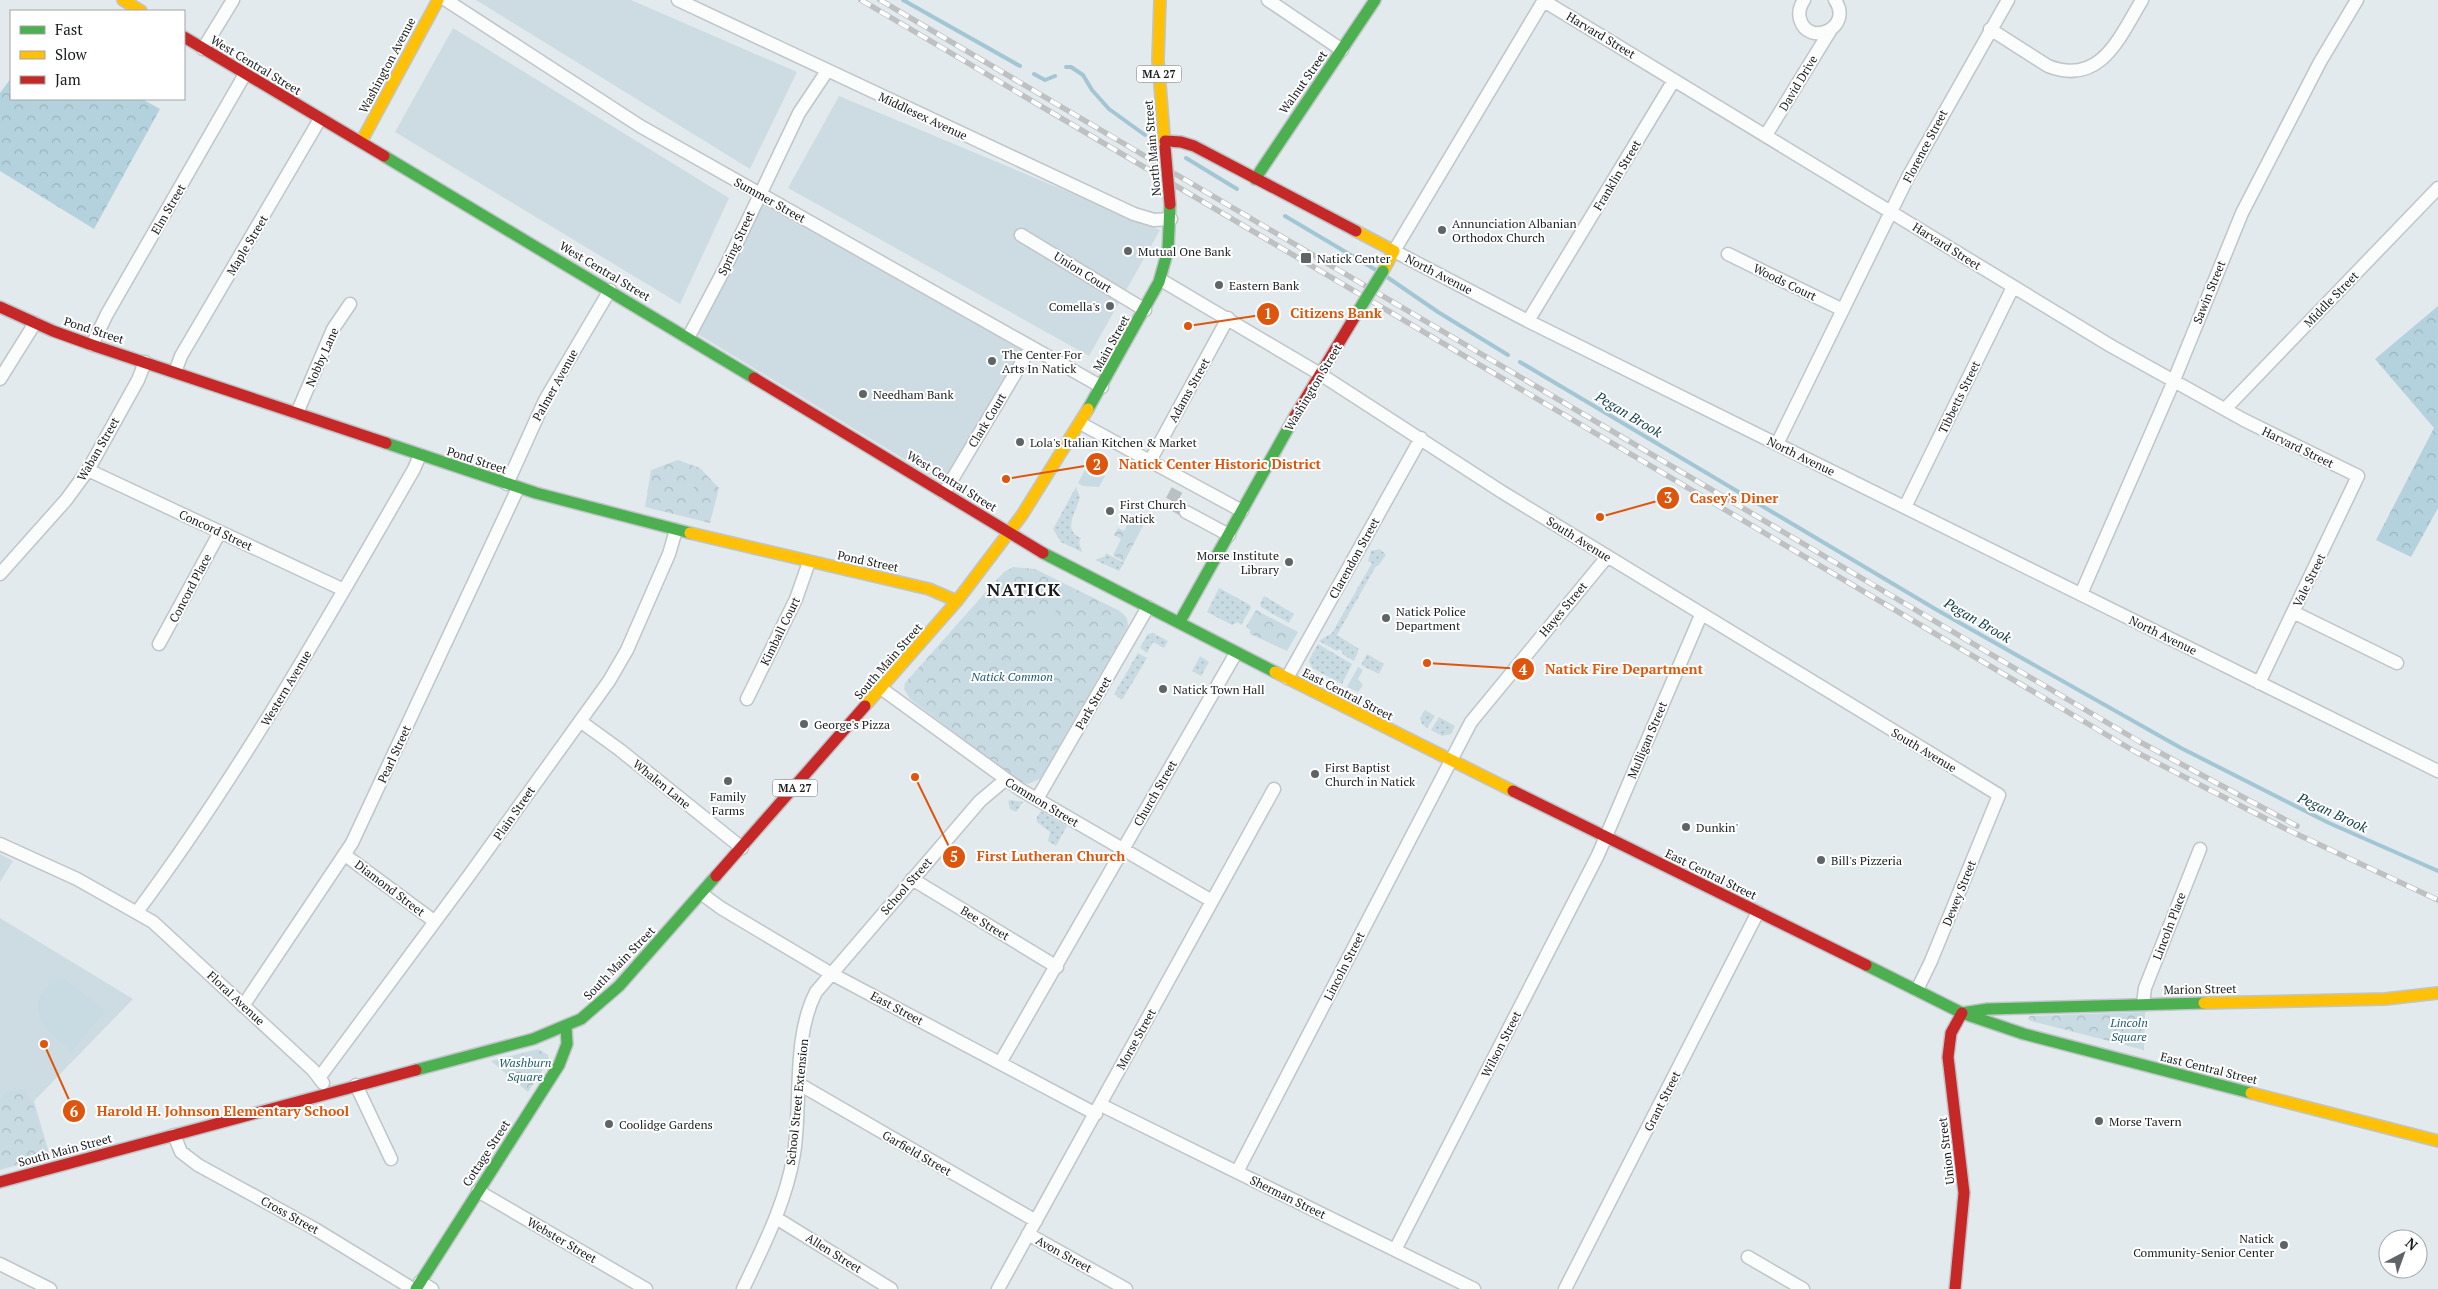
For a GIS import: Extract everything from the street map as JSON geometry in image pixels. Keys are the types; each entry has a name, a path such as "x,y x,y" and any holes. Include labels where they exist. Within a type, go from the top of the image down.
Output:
{"main road":[{"path":"123,0 138,6"},
{"name":"Washington Avenue","path":"361,142 438,0"},
{"name":"North Main Street","path":"1160,0 1158,60 1170,204"},
{"name":"Walnut Street","path":"1255,179 1342,50 1371,2"},
{"name":"West Central Street","path":"185,38 610,290 1010,533"},
{"name":"North Avenue","path":"1165,144 1181,142 1194,146 1394,251"},
{"name":"Main Street","path":"1010,533 1102,387 1161,280 1168,253 1171,219 1170,204"},
{"name":"Washington Street","path":"1179,623 1320,374 1394,251"},
{"name":"Pond Street","path":"0,307 92,345 513,486 676,530 929,589 957,601"},
{"name":"South Main Street","path":"0,1182 327,1092 534,1039 566,1027 594,1010 613,992 702,894 882,689 957,601 1010,533"},
{"name":"East Central Street","path":"1010,533 1044,554 1236,653 1962,1013 2024,1034 2438,1141"},
{"name":"Marion Street","path":"1962,1013 1988,1009 2385,999 2438,993"},
{"name":"Union Street","path":"1955,1289 1964,1193 1948,1052 1951,1033 1962,1013"},
{"name":"Cottage Street","path":"416,1287 561,1061 567,1044 566,1027"}],"street":[{"path":"204,49 233,0"},
{"name":"Summer Street","path":"446,0 640,126 1102,387"},
{"name":"Middlesex Avenue","path":"678,0 1134,214 1154,220 1171,219"},
{"path":"1268,0 1342,50"},
{"name":"Harvard Street","path":"1544,0 2013,287 2173,381 2224,409 2358,476"},
{"name":"Washington Street","path":"1394,251 1544,0"},
{"path":"1804,0 1799,15 1805,28 1817,33 1830,31"},
{"name":"David Drive","path":"1766,135 1830,31 1835,26 1840,14 1834,0"},
{"name":"Florence Street","path":"1777,444 1891,211 1934,128 2008,0"},
{"path":"1990,29 2048,66 2059,70 2080,70 2090,68 2107,55 2142,0"},
{"name":"Sawin Street","path":"2081,594 2247,204 2320,62 2357,0"},
{"name":"Spring Street","path":"688,338 725,268 799,112 827,70"},
{"name":"Elm Street","path":"92,345 107,314 245,74"},
{"name":"Franklin Street","path":"1528,321 1674,80"},
{"name":"Maple Street","path":"175,372 181,356 320,119"},
{"name":"Middle Street","path":"2224,409 2438,188"},
{"name":"Union Court","path":"1021,235 1145,310"},
{"name":"North Avenue","path":"1394,251 1528,321 2438,771"},
{"name":"Woods Court","path":"1728,254 1843,310"},
{"name":"South Avenue","path":"1161,280 1320,374 1502,492 1999,795"},
{"name":"Tibbetts Street","path":"1905,507 2013,287"},
{"name":"Palmer Avenue","path":"513,486 545,400 610,290"},
{"name":"Nobby Lane","path":"298,413 333,329 350,304"},
{"name":"Adams Street","path":"1150,461 1228,318"},
{"path":"0,379 35,323"},
{"name":"Clark Court","path":"944,493 1031,347"},
{"name":"Waban Street","path":"0,574 66,500 88,470 138,380 145,362"},
{"path":"1080,423 1150,461 1179,484 1242,511"},
{"name":"Clarendon Street","path":"1287,678 1421,438"},
{"name":"Western Avenue","path":"137,912 234,772 344,590 414,469 420,455"},
{"name":"Concord Street","path":"88,470 344,590"},
{"name":"Vale Street","path":"2259,683 2358,476"},
{"name":"Pearl Street","path":"243,1006 345,855 513,486"},
{"path":"1186,512 1228,535"},
{"name":"Plain Street","path":"319,1078 609,681 627,650 669,554 676,530"},
{"name":"Concord Place","path":"159,644 220,532"},
{"name":"Hayes Street","path":"1451,760 1479,711 1607,557"},
{"name":"Kimball Court","path":"747,699 796,599 809,562"},
{"name":"Park Street","path":"1037,799 1148,607"},
{"path":"2293,612 2398,662"},
{"name":"Mulligan Street","path":"1606,838 1701,615"},
{"name":"Church Street","path":"1000,1063 1057,967 1236,653"},
{"name":"Common Street","path":"882,689 1005,780 1212,901"},
{"name":"Whalen Lane","path":"580,722 626,755 742,848"},
{"name":"Lincoln Street","path":"1237,1172 1451,760"},
{"name":"School Street","path":"830,973 980,801 1005,780"},
{"name":"Morse Street","path":"998,1289 1274,789"},
{"name":"Dewey Street","path":"1917,990 1931,961 1999,795"},
{"name":"Wilson Street","path":"1394,1250 1606,838"},
{"name":"Floral Avenue","path":"0,844 77,879 137,912 161,928 319,1078 327,1092"},
{"name":"Lincoln Place","path":"2143,1004 2145,988 2200,849"},
{"name":"Diamond Street","path":"345,855 434,921"},
{"name":"Bee Street","path":"912,879 1057,967"},
{"name":"East Street","path":"702,894 721,908 830,973 1000,1063 1099,1109"},
{"name":"Grant Street","path":"1565,1289 1758,912"},
{"name":"School Street Extension","path":"743,1289 776,1218 786,1189 794,1154 799,1084 808,1012 816,992 830,973"},
{"name":"Garfield Street","path":"799,1084 1036,1221"},
{"path":"356,1085 391,1159"},
{"name":"Sherman Street","path":"1099,1109 1237,1172 1466,1287"},
{"name":"Cross Street","path":"174,1135 181,1152 198,1165 316,1229 416,1287 432,1289"},
{"name":"Webster Street","path":"478,1192 646,1289"},
{"name":"Allen Street","path":"776,1218 891,1289"},
{"name":"Avon Street","path":"1028,1234 1126,1289"},
{"path":"1748,1257 1803,1289"},
{"path":"0,1264 50,1289"}],"shaded area":[{"path":"476,0 631,0 797,72 750,169"},
{"path":"453,28 729,198 680,304 395,132"},
{"path":"839,96 1160,230 1089,356 788,188"},
{"path":"761,202 1023,351 942,482 696,333"},
{"path":"0,854 13,861 0,882"},
{"path":"0,918 133,999 34,1101 50,1156 0,1171 47,1155 3,1093 0,1098"}],"green space":[{"path":"10,79 10,100 144,100 160,109 94,229 0,171 0,93"},
{"path":"2438,306 2438,508 2411,557 2376,540 2434,428 2375,359"},
{"path":"678,460 700,468 719,488 710,523 645,507 651,470"},
{"path":"1087,466 1105,476 1099,487 1082,486 1078,483"},
{"path":"688,484 693,486 695,491 693,496 688,498 683,496 681,491 683,486"},
{"path":"1076,487 1080,497 1071,525 1075,535 1081,538 1079,542 1082,552 1061,542 1053,529"},
{"path":"1131,517 1144,524 1124,562 1113,555 1121,539 1114,535 1118,528 1124,531"},
{"path":"1380,549 1386,555 1376,566 1337,635 1359,649 1354,661 1342,654 1343,652 1339,649 1337,651 1319,641 1332,633 1372,563 1368,561 1371,551"},
{"path":"1106,553 1124,563 1119,571 1095,560 1105,556"},
{"name":"Natick Common","path":"1013,567 1035,569 1118,610 1126,616 1128,623 1040,779 1028,784 1020,782 910,699 904,689 905,683 992,585 1004,572"},
{"path":"1219,588 1250,605 1251,608 1241,625 1238,622 1232,625 1207,612"},
{"path":"1264,596 1294,614 1289,623 1261,607 1260,604"},
{"path":"1046,606 1051,607 1057,613 1057,623 1051,629 1046,630 1041,629 1035,623 1034,618 1035,613 1041,607"},
{"path":"1256,610 1298,632 1287,651 1250,634 1250,630 1246,627"},
{"path":"1153,633 1168,641 1164,648 1153,642 1147,653 1140,648 1148,634"},
{"path":"1318,644 1352,664 1342,684 1312,668 1309,660"},
{"path":"1138,653 1147,658 1122,700 1114,694"},
{"path":"1367,654 1384,664 1379,674 1361,665"},
{"path":"1200,656 1209,662 1201,676 1192,671"},
{"path":"1358,667 1363,670 1358,679 1363,685 1358,692 1347,687"},
{"path":"1425,710 1435,716 1427,728 1422,724 1420,718"},
{"path":"1439,717 1455,726 1451,734 1442,736 1431,730"},
{"path":"1008,801 1023,802 1016,812 1010,809"},
{"path":"1041,811 1067,826 1056,846 1048,841 1050,832 1037,822 1037,817"},
{"path":"62,978 105,1011 72,1051 50,1033 40,1017 38,1008 39,1000 45,988 51,982"},
{"name":"Lincoln Square","path":"2145,1012 2144,1050 2028,1019 2030,1016"},
{"name":"Washburn Square","path":"538,1049 548,1055 549,1060 528,1092 491,1061"},
{"path":"23,1089 32,1101 48,1155 0,1170 0,1098 3,1093"}],"waterway":[{"name":"Pegan Brook","path":"903,0 1020,66"},
{"name":"Pegan Brook","path":"1066,67 1071,67 1083,75 1092,90 1109,109 1145,135"},
{"name":"Pegan Brook","path":"1034,74 1045,80 1055,76"},
{"name":"Pegan Brook","path":"1186,158 1237,189"},
{"name":"Pegan Brook","path":"1285,216 1376,270"},
{"name":"Pegan Brook","path":"1387,277 1438,312 1508,355"},
{"name":"Pegan Brook","path":"1520,362 1937,610 2181,748 2329,823 2438,871"}],"tunnel":[{"path":"1177,490 1170,503 1186,512"}],"railway":[{"path":"861,0 2134,751 2284,828 2438,900"},
{"path":"880,0 2140,742 2297,826"}],"traffic: fast":[{"path":"1255,179 1375,0"},
{"path":"384,156 754,378"},
{"path":"1088,409 1159,282 1168,250 1170,204"},
{"path":"1357,313 1383,271"},
{"path":"1179,623 1295,416"},
{"path":"386,443 536,493 690,533"},
{"path":"1043,553 1275,672"},
{"path":"416,1070 533,1039 581,1019 619,986 716,876"},
{"path":"1866,965 1962,1013 2024,1034 2251,1093"},
{"path":"1962,1013 1988,1009 2204,1003"},
{"path":"416,1289 559,1065 567,1044 566,1027"}],"traffic: slow":[{"path":"123,0 139,10"},
{"path":"361,142 438,0"},
{"path":"1160,0 1158,60 1165,147"},
{"path":"1356,231 1394,251 1383,271"},
{"path":"865,706 957,601 1022,515 1088,409"},
{"path":"690,533 929,589 957,601"},
{"path":"1275,672 1513,791"},
{"path":"2204,1003 2385,999 2438,993"},
{"path":"2251,1093 2438,1141"}],"traffic: jam":[{"path":"185,38 384,156"},
{"path":"1165,141 1181,142 1194,146 1356,231"},
{"path":"1165,147 1170,204"},
{"path":"0,307 53,331 92,345 386,443"},
{"path":"1295,416 1357,313"},
{"path":"754,378 1043,553"},
{"path":"716,876 865,706"},
{"path":"1513,791 1866,965"},
{"path":"1955,1289 1964,1193 1948,1057 1951,1033 1962,1013"},
{"path":"0,1182 416,1070"}],"place":[{"name":"Annunciation Albanian Orthodox Church","path":"1442,230"},
{"name":"Mutual One Bank","path":"1128,251"},
{"name":"Natick Center","path":"1306,258"},
{"name":"Eastern Bank","path":"1219,285"},
{"name":"Comella's","path":"1110,306"},
{"name":"Citizens Bank","path":"1188,326"},
{"name":"The Center For Arts In Natick","path":"992,361"},
{"name":"Needham Bank","path":"863,394"},
{"name":"Lola's Italian Kitchen & Market","path":"1020,442"},
{"name":"Natick Center Historic District","path":"1006,479"},
{"name":"First Church Natick","path":"1110,511"},
{"name":"Casey's Diner","path":"1600,517"},
{"name":"Morse Institute Library","path":"1289,562"},
{"name":"Natick Police Department","path":"1386,618"},
{"name":"Natick Fire Department","path":"1427,663"},
{"name":"Natick Town Hall","path":"1163,689"},
{"name":"George's Pizza","path":"804,724"},
{"name":"First Baptist Church in Natick","path":"1315,774"},
{"name":"First Lutheran Church","path":"915,777"},
{"name":"Family Farms","path":"728,781"},
{"name":"Dunkin'","path":"1686,827"},
{"name":"Bill's Pizzeria","path":"1821,860"},
{"name":"Harold H. Johnson Elementary School","path":"44,1044"},
{"name":"Morse Tavern","path":"2099,1121"},
{"name":"Coolidge Gardens","path":"609,1124"},
{"name":"Natick Community-Senior Center","path":"2284,1245"}],"district":[{"name":"NATICK","path":"1024,589"}]}
